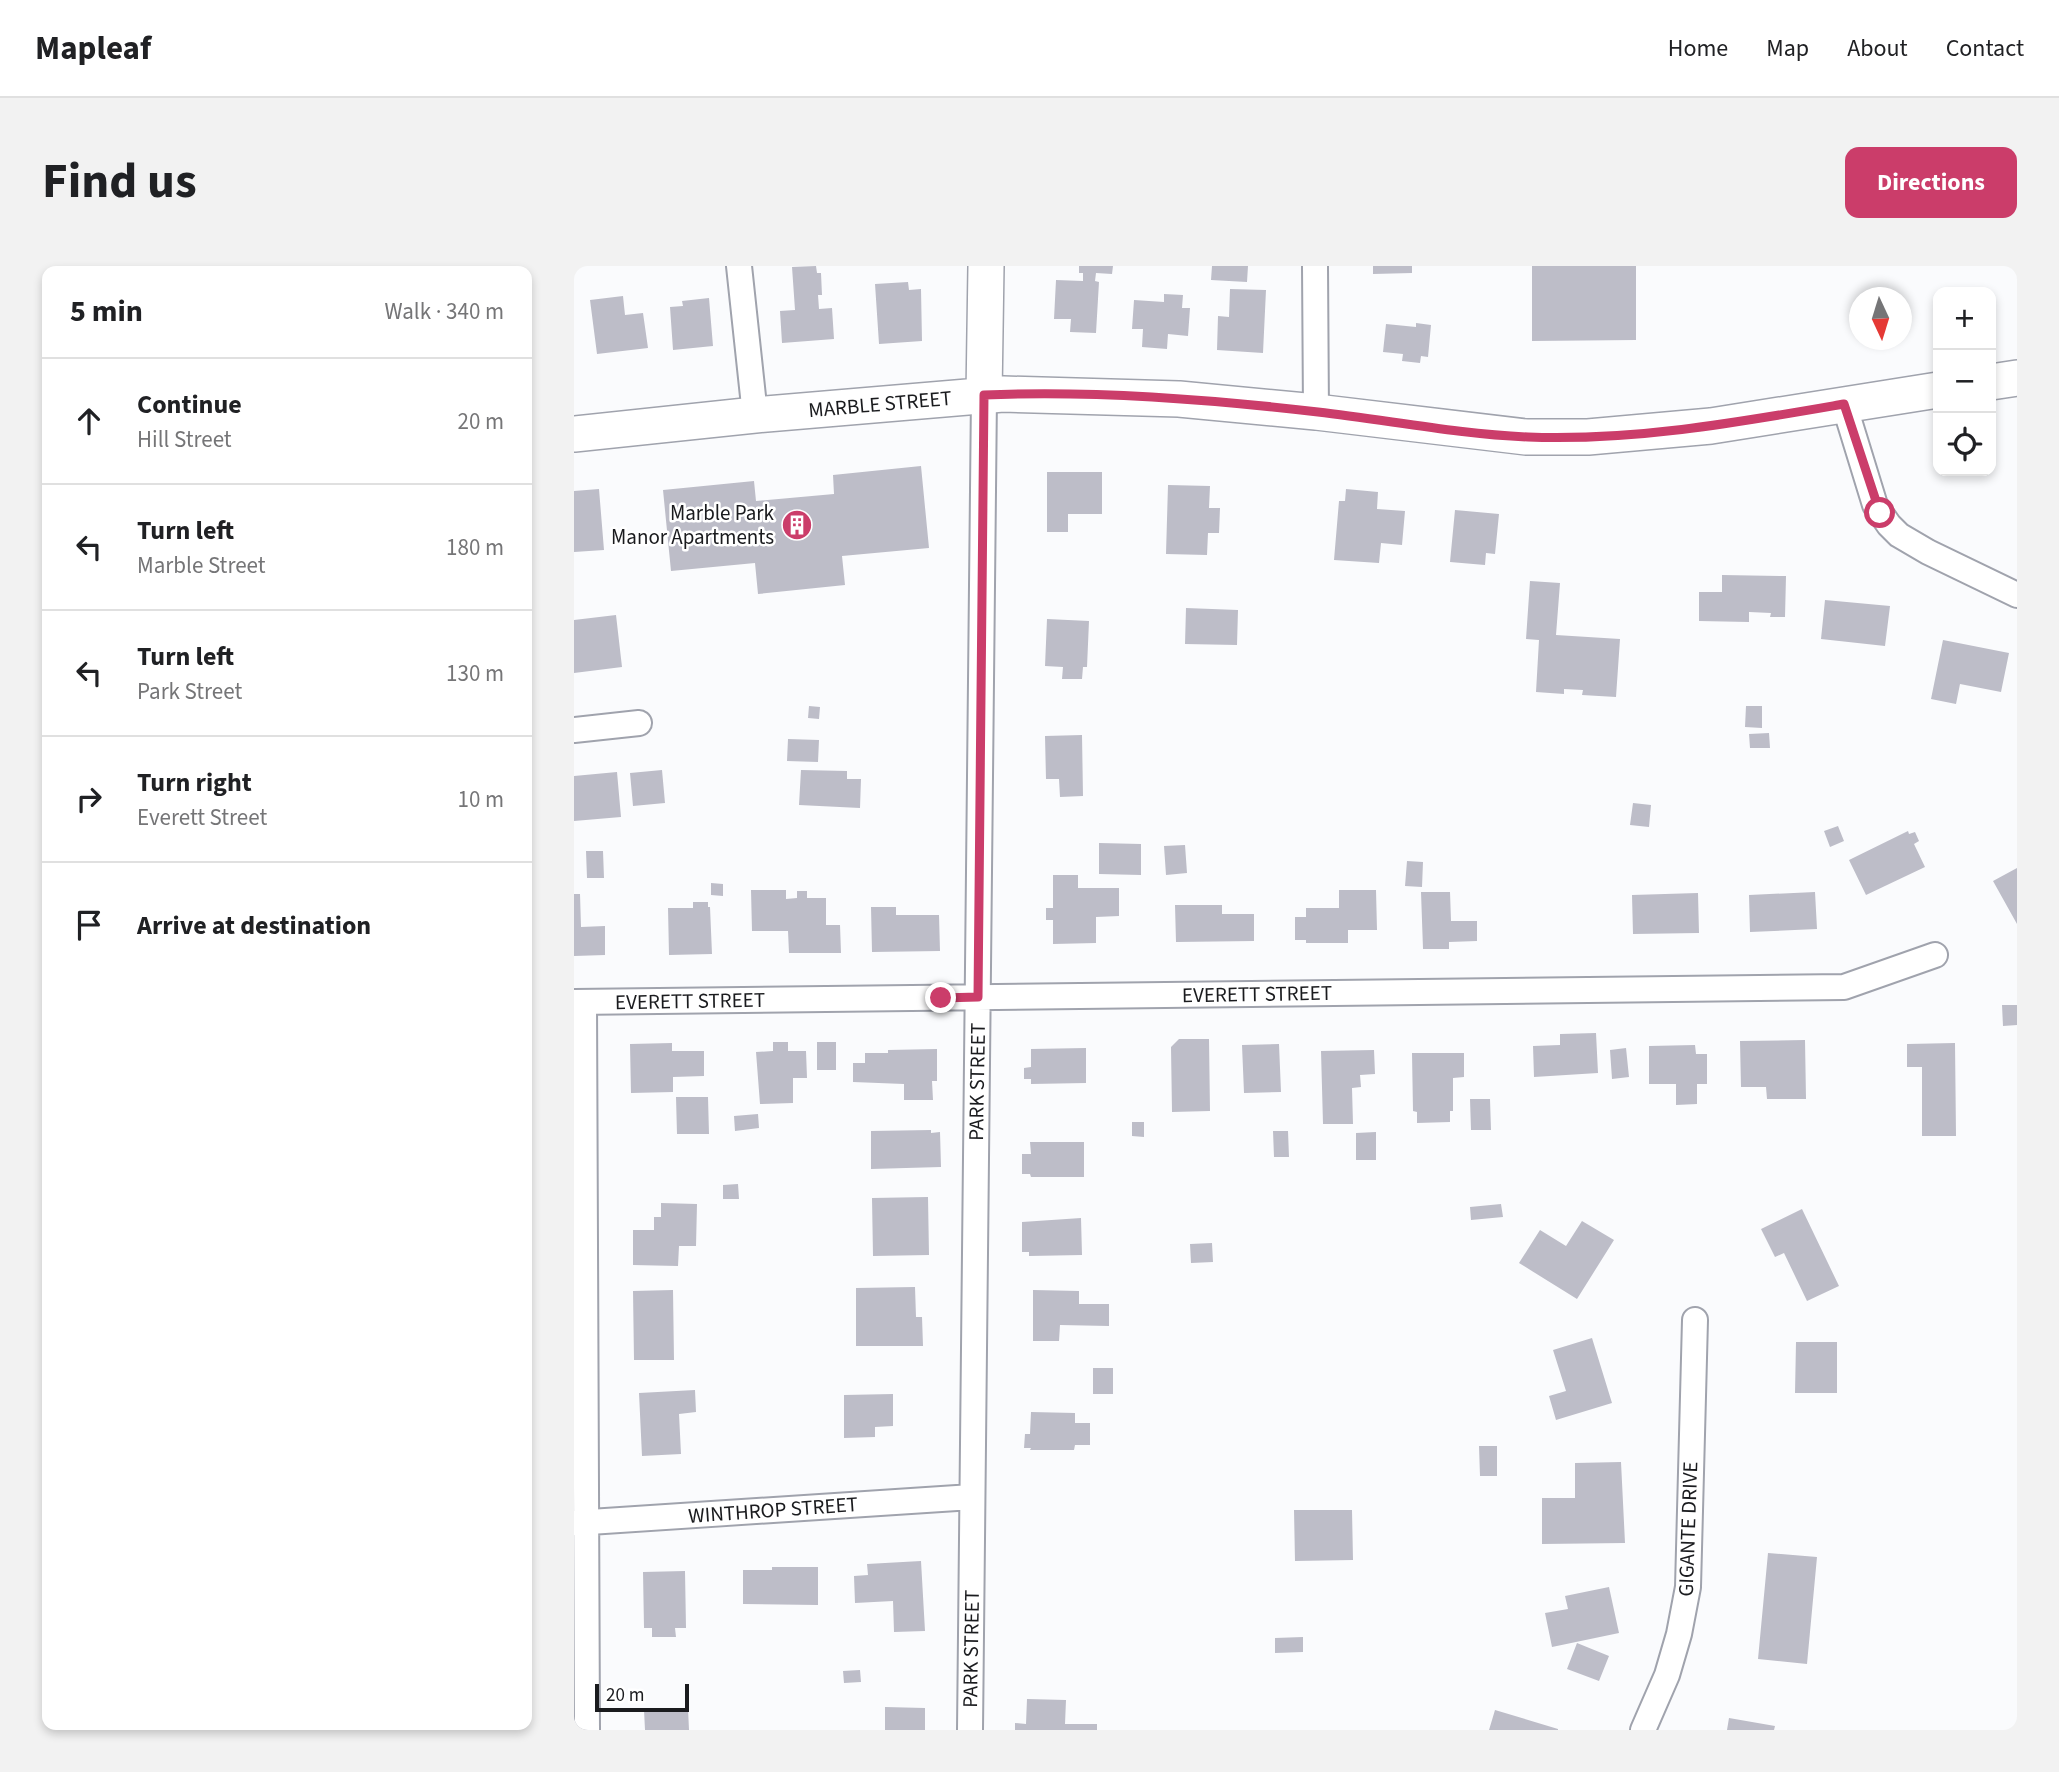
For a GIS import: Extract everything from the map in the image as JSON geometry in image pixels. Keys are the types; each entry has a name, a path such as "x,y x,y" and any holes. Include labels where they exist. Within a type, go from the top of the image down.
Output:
{"main road":[{"name":"PARK STREET","path":"984,395 986,266"},
{"path":"1996,381 2017,378"},
{"name":"MARBLE STREET","path":"574,434 984,395 1131,396 1316,412 1462,431 1557,437 1649,433 1711,426 1933,391"}],"street":[{"path":"739,266 755,415"},
{"path":"1315,266 1316,412"},
{"name":"PARK STREET","path":"970,1730 984,395"},
{"path":"1844,404 1875,505 1889,525 1899,535 1928,552 2017,595"},
{"path":"574,730 639,723"},
{"name":"EVERETT STREET","path":"579,1002 1844,987 1935,956"},
{"path":"579,1002 580,1522 587,1730"},
{"name":"GIGANTE DRIVE","path":"1643,1730 1667,1675 1679,1634 1688,1587 1695,1320"},
{"name":"WINTHROP STREET","path":"580,1522 972,1497"}],"building":[{"path":"816,266 817,273 821,273 822,295 818,295 819,309 832,308 834,339 782,343 780,311 795,310 792,267"},
{"path":"1079,266 1113,266 1112,274 1096,273 1095,281 1099,282 1096,333 1070,332 1071,319 1054,319 1056,280 1083,281"},
{"path":"1212,266 1248,266 1247,282 1211,280"},
{"path":"1373,266 1412,266 1412,273 1373,274"},
{"path":"1532,266 1636,266 1636,340 1532,341"},
{"path":"908,282 909,290 921,289 922,341 879,344 875,284"},
{"path":"1230,289 1266,290 1263,353 1217,350 1218,316 1229,317"},
{"path":"1164,294 1183,295 1182,308 1190,308 1188,336 1168,334 1167,349 1142,347 1143,329 1132,329 1134,300 1164,302"},
{"path":"623,296 625,315 643,313 648,348 597,354 590,300"},
{"path":"709,298 713,346 673,350 670,307 683,306 682,301"},
{"path":"1416,323 1431,325 1428,357 1421,356 1420,363 1402,361 1403,354 1383,352 1386,324 1416,327"},
{"name":"Marble Park Manor Apartments","path":"921,466 929,548 842,556 845,585 758,594 755,563 671,571 663,490 754,481 756,501 834,494 833,475"},
{"path":"1047,472 1102,472 1102,514 1068,514 1068,532 1047,532"},
{"path":"1168,485 1210,486 1209,508 1220,508 1219,533 1208,533 1207,555 1166,554"},
{"path":"599,489 604,550 574,552 574,491"},
{"path":"1346,489 1378,492 1377,509 1405,511 1402,545 1381,543 1379,563 1334,560 1339,501 1345,501"},
{"path":"1455,510 1499,514 1495,554 1486,553 1485,565 1450,562"},
{"path":"1722,575 1786,576 1785,617 1749,612 1749,622 1699,621 1699,592 1722,592"},
{"path":"1530,581 1560,583 1556,635 1620,639 1616,697 1582,695 1583,690 1564,689 1564,694 1536,692 1539,640 1526,639"},
{"path":"1825,600 1890,606 1885,646 1821,639"},
{"path":"1186,608 1238,610 1237,645 1185,644"},
{"path":"616,615 622,667 574,673 574,620"},
{"path":"1047,619 1089,621 1087,667 1083,667 1082,679 1062,679 1063,667 1045,666"},
{"path":"1943,640 2009,653 2001,692 1960,684 1956,704 1931,699"},
{"path":"809,706 820,707 819,719 808,718"},
{"path":"1746,706 1762,706 1762,728 1745,727"},
{"path":"1769,733 1770,748 1750,748 1749,734"},
{"path":"1082,735 1083,796 1060,797 1059,779 1046,779 1045,736"},
{"path":"788,739 819,740 818,762 787,761"},
{"path":"662,770 665,803 633,806 630,773"},
{"path":"801,770 847,771 847,779 861,779 860,808 799,805"},
{"path":"617,772 621,817 574,821 574,776"},
{"path":"1633,803 1651,805 1649,827 1630,825"},
{"path":"1838,826 1844,841 1830,847 1824,831"},
{"path":"1908,831 1909,834 1915,832 1919,841 1914,844 1925,867 1866,895 1849,860"},
{"path":"1099,843 1141,844 1141,875 1099,874"},
{"path":"1185,845 1187,873 1166,875 1164,846"},
{"path":"586,851 603,851 604,878 587,878"},
{"path":"1407,861 1423,862 1422,887 1405,886"},
{"path":"2017,868 2017,924 1993,881"},
{"path":"1053,875 1078,875 1078,888 1119,888 1119,916 1096,917 1096,943 1053,944 1053,920 1046,920 1046,908 1053,908"},
{"path":"711,883 723,884 723,896 711,895"},
{"path":"751,890 786,890 786,899 797,898 797,891 807,891 807,898 826,898 826,925 840,925 841,953 789,953 788,931 752,931"},
{"path":"1339,890 1376,890 1377,930 1348,930 1348,943 1306,943 1306,940 1295,940 1295,917 1306,917 1306,908 1339,908"},
{"path":"1421,892 1450,892 1451,921 1477,921 1477,941 1449,942 1449,949 1423,949"},
{"path":"1815,892 1817,929 1750,932 1749,895"},
{"path":"1698,893 1699,933 1633,934 1632,895"},
{"path":"574,894 580,894 581,927 605,926 605,955 574,956"},
{"path":"693,902 708,902 710,907 712,954 669,955 668,908 693,908"},
{"path":"1175,905 1222,905 1222,914 1254,914 1254,941 1176,942"},
{"path":"871,907 896,907 896,915 939,915 940,951 872,952"},
{"path":"2002,1005 2017,1005 2017,1025 2003,1026"},
{"path":"1596,1033 1598,1073 1534,1077 1533,1046 1560,1045 1560,1034"},
{"path":"1179,1039 1209,1039 1210,1111 1172,1112 1171,1047"},
{"path":"1805,1040 1806,1099 1767,1099 1766,1087 1741,1087 1740,1041"},
{"path":"773,1042 788,1042 788,1051 806,1051 807,1078 793,1078 793,1103 760,1104 756,1052 773,1051"},
{"path":"817,1042 836,1042 836,1070 817,1070"},
{"path":"672,1043 672,1051 704,1051 704,1076 673,1077 673,1092 631,1093 630,1044"},
{"path":"1955,1043 1956,1136 1922,1136 1922,1067 1907,1067 1907,1044"},
{"path":"1279,1044 1281,1092 1244,1093 1242,1045"},
{"path":"1695,1045 1696,1054 1707,1054 1707,1084 1697,1084 1697,1104 1676,1105 1676,1084 1649,1084 1649,1046"},
{"path":"1086,1048 1086,1083 1031,1084 1031,1079 1024,1079 1024,1068 1031,1067 1031,1049"},
{"path":"1626,1048 1629,1077 1612,1079 1610,1050"},
{"path":"937,1049 937,1081 932,1081 933,1100 904,1100 904,1084 853,1082 853,1063 865,1063 865,1053"},
{"path":"1374,1050 1375,1074 1360,1075 1361,1087 1352,1088 1353,1124 1323,1124 1321,1051"},
{"path":"1412,1053 1464,1053 1464,1077 1453,1078 1453,1111 1450,1111 1450,1122 1417,1123 1417,1112 1413,1111"},
{"path":"676,1097 708,1097 709,1134 677,1134"},
{"path":"1470,1099 1490,1099 1491,1130 1471,1130"},
{"path":"758,1114 759,1128 735,1131 734,1116"},
{"path":"1132,1122 1144,1122 1144,1137 1132,1136"},
{"path":"931,1130 931,1133 940,1132 941,1167 871,1169 871,1131"},
{"path":"1273,1131 1288,1131 1289,1157 1274,1157"},
{"path":"1376,1132 1376,1160 1356,1160 1356,1133"},
{"path":"1030,1142 1084,1142 1084,1177 1031,1177 1030,1174 1022,1174 1022,1154 1031,1154"},
{"path":"738,1184 739,1199 723,1199 723,1185"},
{"path":"928,1197 929,1255 873,1256 872,1198"},
{"path":"661,1203 697,1204 696,1246 679,1246 678,1266 633,1265 633,1230 654,1230 654,1217 661,1217"},
{"path":"1501,1204 1503,1217 1471,1220 1470,1207"},
{"path":"1802,1209 1839,1286 1807,1301 1784,1253 1775,1257 1761,1229"},
{"path":"1081,1218 1082,1255 1029,1256 1029,1252 1022,1252 1022,1222"},
{"path":"1582,1221 1614,1240 1577,1299 1519,1263 1540,1230 1566,1246"},
{"path":"1212,1243 1213,1262 1191,1263 1190,1244"},
{"path":"915,1287 916,1317 922,1317 923,1346 856,1346 856,1288"},
{"path":"673,1290 674,1360 634,1360 633,1291"},
{"path":"1033,1290 1079,1291 1079,1304 1109,1304 1109,1326 1060,1325 1059,1341 1033,1341"},
{"path":"1592,1338 1612,1403 1556,1420 1549,1396 1566,1391 1553,1350"},
{"path":"1796,1342 1837,1342 1837,1393 1795,1393"},
{"path":"1093,1368 1113,1368 1113,1394 1093,1394"},
{"path":"695,1390 696,1412 679,1414 681,1454 642,1456 639,1393"},
{"path":"893,1394 893,1426 875,1427 875,1437 844,1438 844,1395"},
{"path":"1031,1412 1075,1413 1075,1423 1090,1423 1090,1445 1075,1445 1074,1450 1024,1448 1025,1434 1030,1434"},
{"path":"1479,1446 1497,1446 1497,1476 1480,1476"},
{"path":"1621,1462 1625,1543 1542,1544 1542,1498 1575,1498 1575,1463"},
{"path":"1294,1510 1352,1510 1353,1560 1295,1561"},
{"path":"1768,1553 1817,1557 1807,1664 1758,1659"},
{"path":"921,1561 925,1631 894,1632 893,1601 855,1603 854,1576 868,1575 867,1564"},
{"path":"772,1567 818,1567 818,1605 743,1604 743,1570 772,1570"},
{"path":"685,1571 686,1628 675,1628 676,1637 652,1637 652,1628 644,1628 643,1572"},
{"path":"1609,1587 1619,1633 1552,1647 1545,1613 1568,1609 1565,1596"},
{"path":"1303,1637 1303,1652 1275,1653 1275,1638"},
{"path":"1577,1643 1609,1656 1599,1681 1567,1669"},
{"path":"860,1670 861,1682 844,1683 843,1671"},
{"path":"1027,1699 1066,1700 1065,1724 1097,1724 1097,1730 1015,1730 1015,1723 1026,1724"},
{"path":"885,1707 925,1708 925,1730 885,1730"},
{"path":"688,1708 689,1730 645,1730 644,1710"},
{"path":"1495,1710 1558,1729 1558,1730 1489,1730"},
{"path":"1729,1718 1775,1726 1774,1730 1727,1730"}],"place":[{"name":"Marble Park Manor Apartments","path":"797,525"}],"route":[{"path":"941,998 978,997 984,395 1065,394 1179,399 1526,437 1649,433 1711,426 1844,404 1875,505 1880,513"}]}
